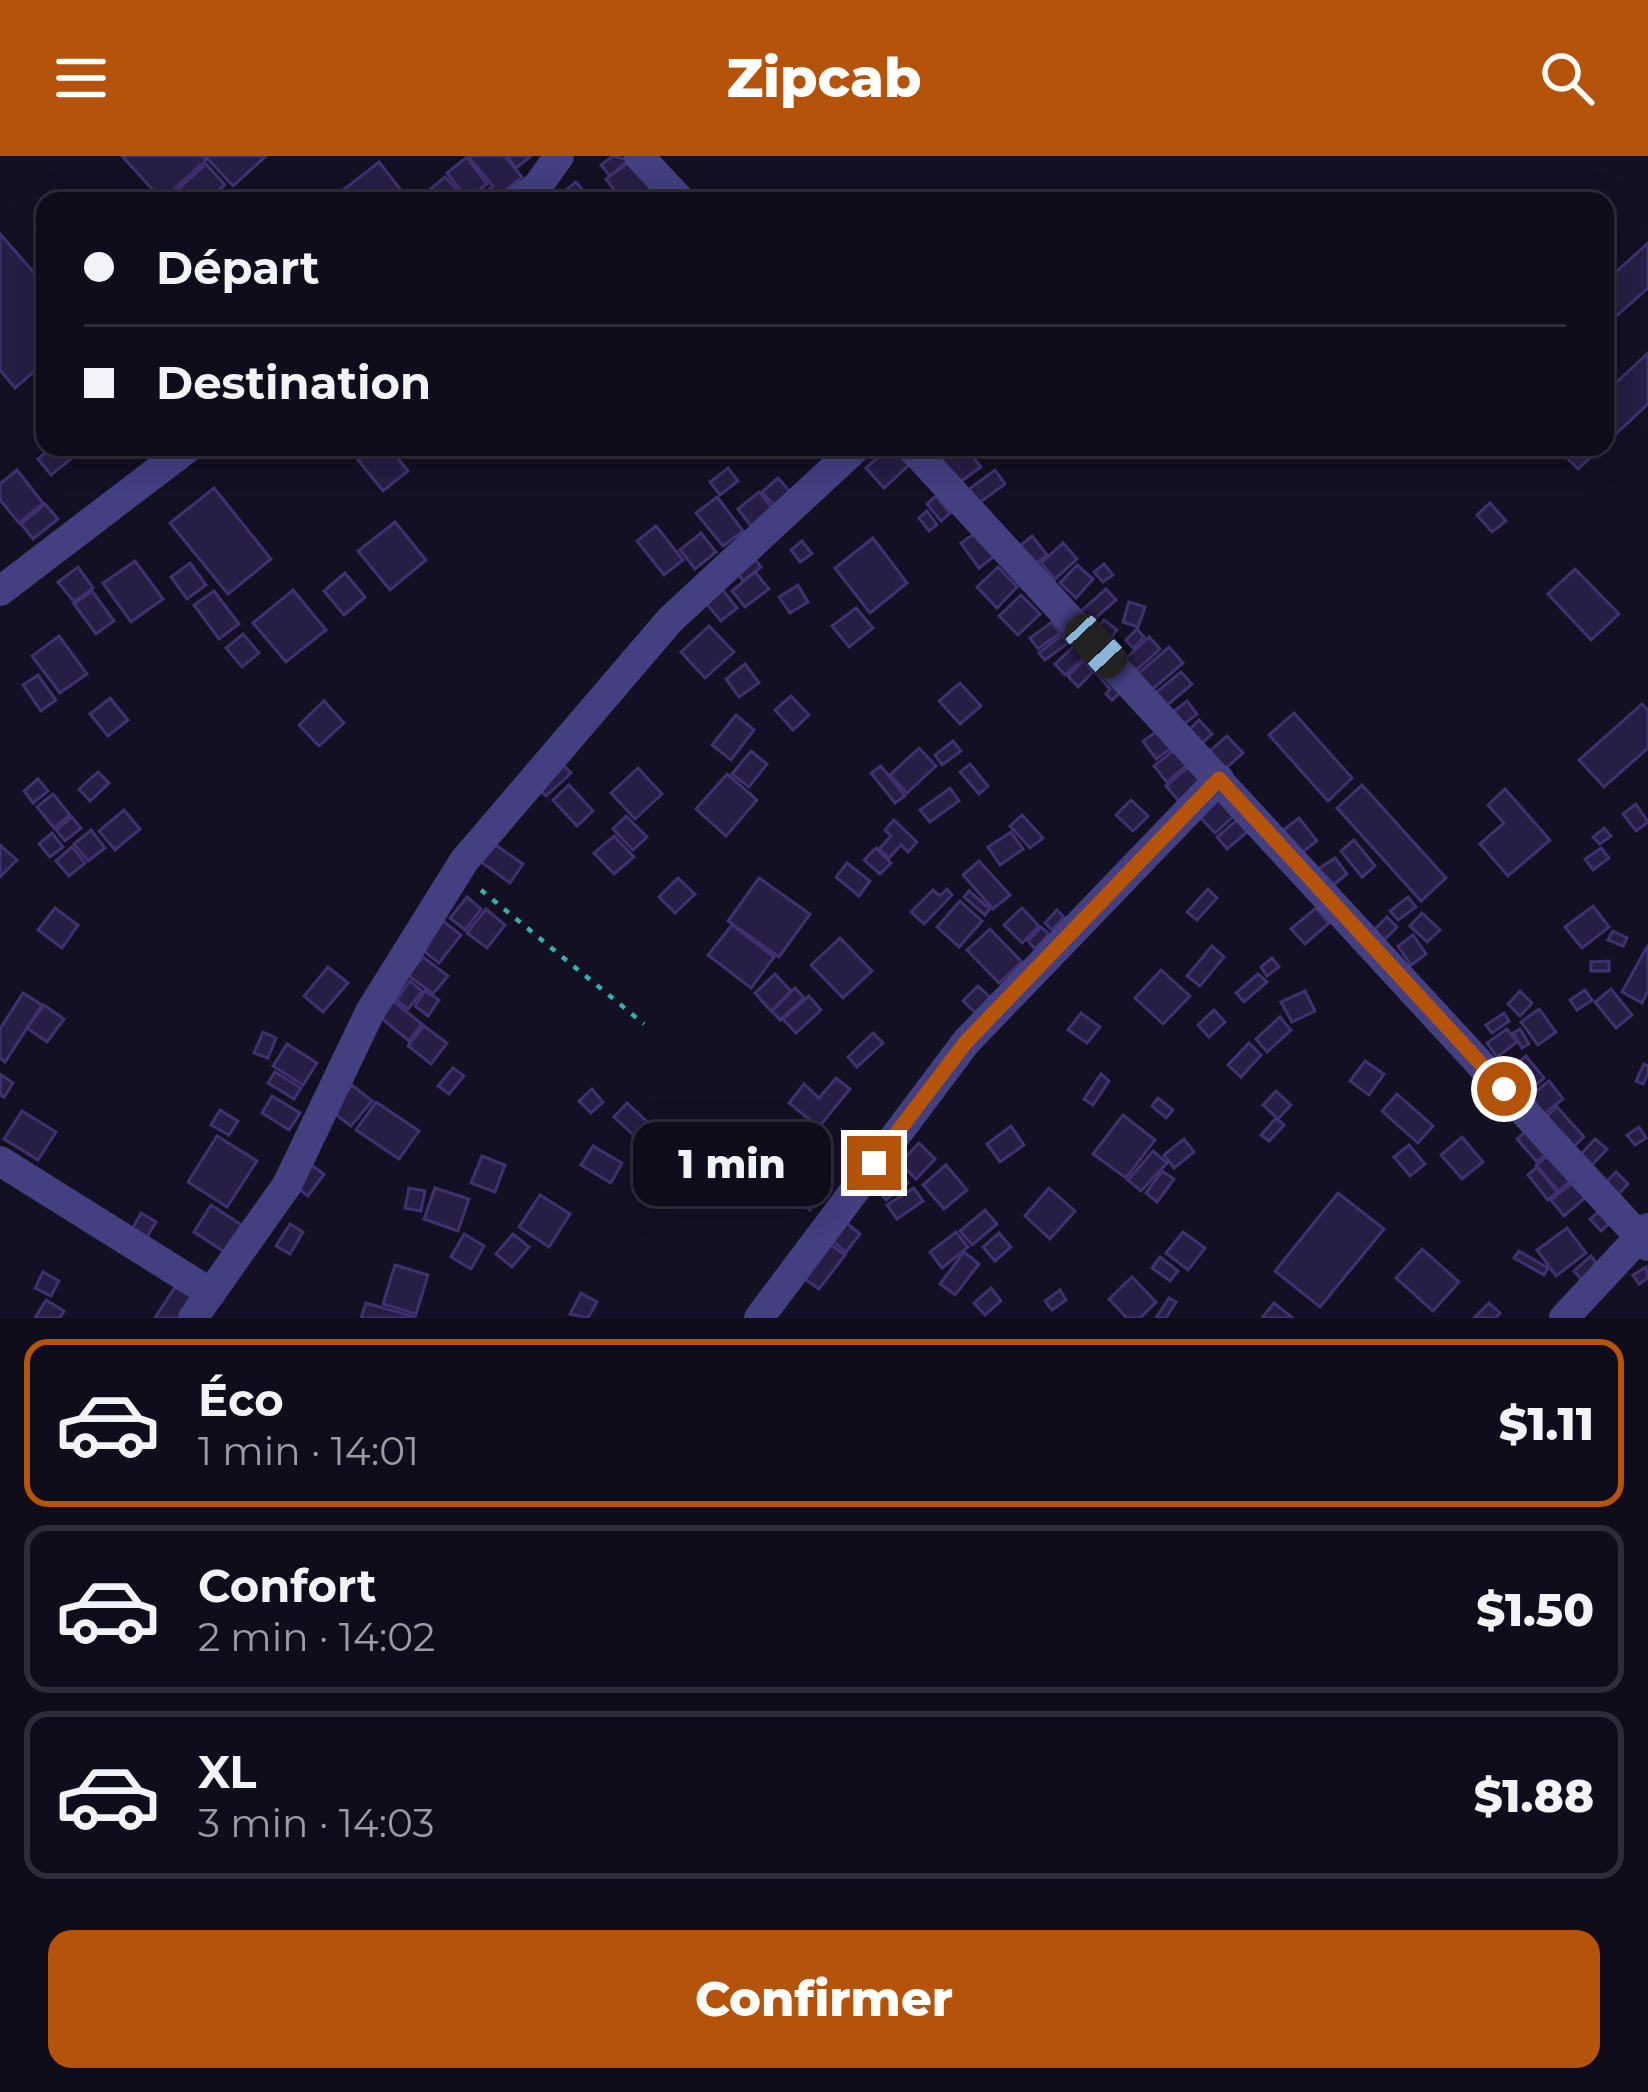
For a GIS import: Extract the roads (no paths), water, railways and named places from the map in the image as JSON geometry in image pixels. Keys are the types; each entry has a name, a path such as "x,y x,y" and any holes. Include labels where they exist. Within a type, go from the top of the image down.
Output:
{"street":[{"path":"530,192 559,156"},
{"path":"639,156 673,192"},
{"path":"0,591 177,456"},
{"path":"0,1160 202,1305 287,1185 370,1012 458,871 670,620 847,456"},
{"path":"919,456 1645,1237 1564,1318"},
{"path":"770,1315 966,1042 1219,779"}]}
